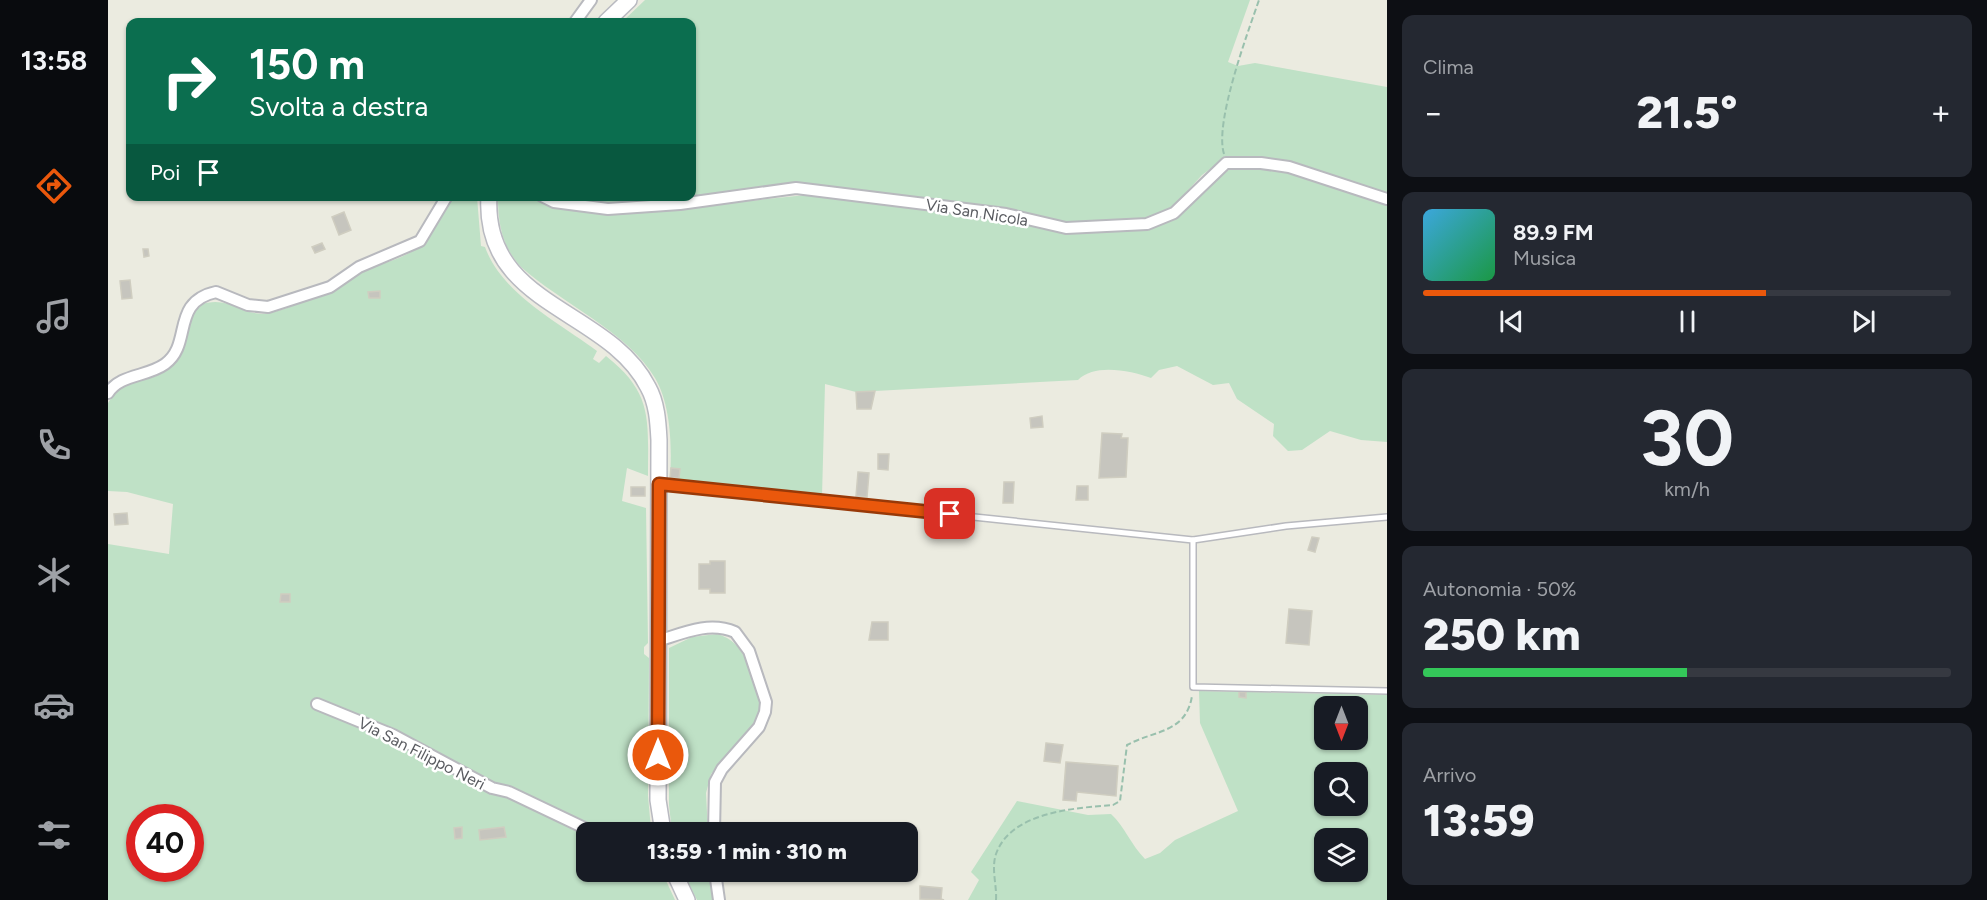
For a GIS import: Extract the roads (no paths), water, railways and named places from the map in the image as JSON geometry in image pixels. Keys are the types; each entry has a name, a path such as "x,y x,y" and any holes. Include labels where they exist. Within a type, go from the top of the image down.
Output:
{"street":[{"path":"578,18 591,0"},
{"path":"610,18 629,0"},
{"name":"Via San Nicola","path":"552,201 608,208 681,204 796,188 1006,214 1066,228 1147,224 1174,213 1227,163 1262,163 1289,167 1387,200"},
{"path":"108,393 118,381 135,377 168,362 189,308 197,298 216,292 248,305 268,307 330,287 359,267 420,241 444,201"},
{"path":"489,201 490,230 507,266 531,289 631,363 648,386 658,422 658,800 661,822"},
{"path":"658,641 690,630 716,627 735,632 749,651 766,702 759,727 722,769 715,782 714,822"},
{"name":"Via San Filippo Neri","path":"317,704 393,735 492,788 509,792 576,824"},
{"path":"679,882 687,900"},
{"path":"716,882 719,900"}],"lane":[{"path":"659,484 1193,540 1286,526 1387,517"},
{"path":"1193,540 1193,687 1387,691"}]}
